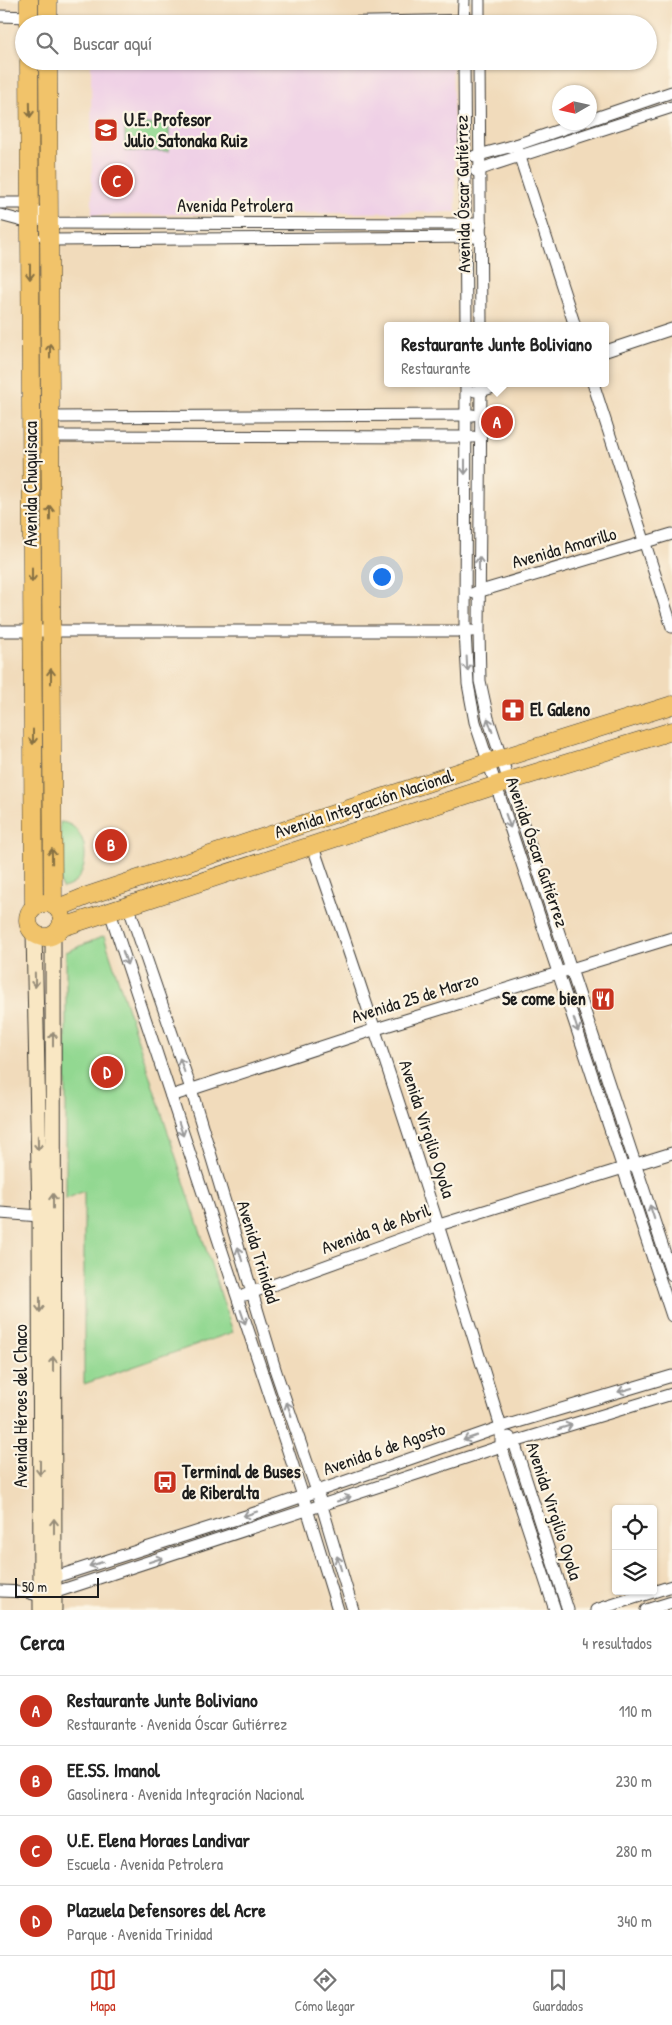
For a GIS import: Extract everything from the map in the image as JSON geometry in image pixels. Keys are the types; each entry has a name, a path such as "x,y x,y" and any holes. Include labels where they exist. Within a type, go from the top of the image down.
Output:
{"main road":[{"path":"48,0 48,15"},
{"name":"Avenida Chuquisaca","path":"30,70 34,908"},
{"name":"Avenida Chuquisaca","path":"48,70 51,232 49,436 56,906"},
{"name":"Avenida Integración Nacional","path":"56,906 495,760 672,705"},
{"name":"Avenida Integración Nacional","path":"57,931 312,844 672,731"},
{"path":"43,903 56,906 62,918 57,931 43,936 34,932 29,922 29,917 34,908 43,903"},
{"name":"Avenida Héroes del Chaco","path":"46,1591 57,931"},
{"name":"Avenida Héroes del Chaco","path":"34,932 46,1591 54,1610"}],"street":[{"path":"463,15 464,0"},
{"path":"479,0 479,15"},
{"path":"0,16 29,14"},
{"name":"Avenida Óscar Gutiérrez","path":"464,70 466,322"},
{"name":"Avenida Óscar Gutiérrez","path":"479,70 482,237 481,322"},
{"path":"597,118 672,92"},
{"path":"465,159 481,155 518,151 672,107"},
{"path":"465,176 565,130"},
{"path":"518,151 574,322"},
{"path":"0,202 31,202 40,219 51,232 39,235 30,223 0,215"},
{"name":"Avenida Petrolera","path":"51,232 481,224"},
{"name":"Avenida Petrolera","path":"51,232 482,237"},
{"path":"609,350 672,329"},
{"path":"466,387 481,387"},
{"name":"Avenida Óscar Gutiérrez","path":"466,387 465,631 468,684 475,722 495,760"},
{"name":"Avenida Óscar Gutiérrez","path":"481,387 480,681 495,760 559,972 672,1316"},
{"path":"594,387 672,627"},
{"path":"49,417 480,415"},
{"path":"49,436 480,437"},
{"name":"Avenida Amarillo","path":"465,596 672,534"},
{"path":"0,631 479,631"},
{"name":"Avenida Óscar Gutiérrez","path":"502,783 572,968 672,1274"},
{"name":"Avenida Virgilio Oyola","path":"312,844 376,1029 439,1225 500,1427 502,1446 554,1610"},
{"name":"Avenida Trinidad","path":"128,906 191,1090 252,1292 322,1506 353,1610"},
{"name":"Avenida Trinidad","path":"110,912 303,1496 338,1610"},
{"name":"Avenida 25 de Marzo","path":"171,1096 376,1029 672,938"},
{"name":"Avenida 9 de Abril","path":"237,1298 439,1225 672,1153"},
{"path":"0,1213 40,1216"},
{"name":"Avenida 6 de Agosto","path":"46,1591 303,1496 500,1427 672,1376"},
{"name":"Avenida 6 de Agosto","path":"0,1591 46,1591 307,1511 514,1442 672,1394"},
{"name":"Avenida Virgilio Oyola","path":"500,1427 514,1442 568,1610"},
{"path":"596,1610 672,1586"},
{"path":"646,1610 672,1602"}],"shaded area":[{"path":"91,70 452,70 456,212 92,215"}],"green space":[{"path":"125,124 169,124 169,151 125,151"},
{"path":"60,822 71,825 79,833 85,854 84,866 79,876 72,884 62,888 60,882"},
{"path":"104,936 233,1332 84,1384 84,1191 66,1199 66,952"}],"place":[{"name":"U.E. Profesor Julio Satonaka Ruiz","path":"106,130"},
{"name":"U.E. Elena Moraes Landivar","path":"117,181"},
{"name":"Restaurante Junte Boliviano","path":"497,422"},
{"name":"El Galeno","path":"513,710"},
{"name":"EE.SS. Imanol","path":"111,845"},
{"name":"Se come bien","path":"603,999"},
{"name":"Plazuela Defensores del Acre","path":"107,1072"},
{"name":"Terminal de Buses de Riberalta","path":"165,1482"}]}
